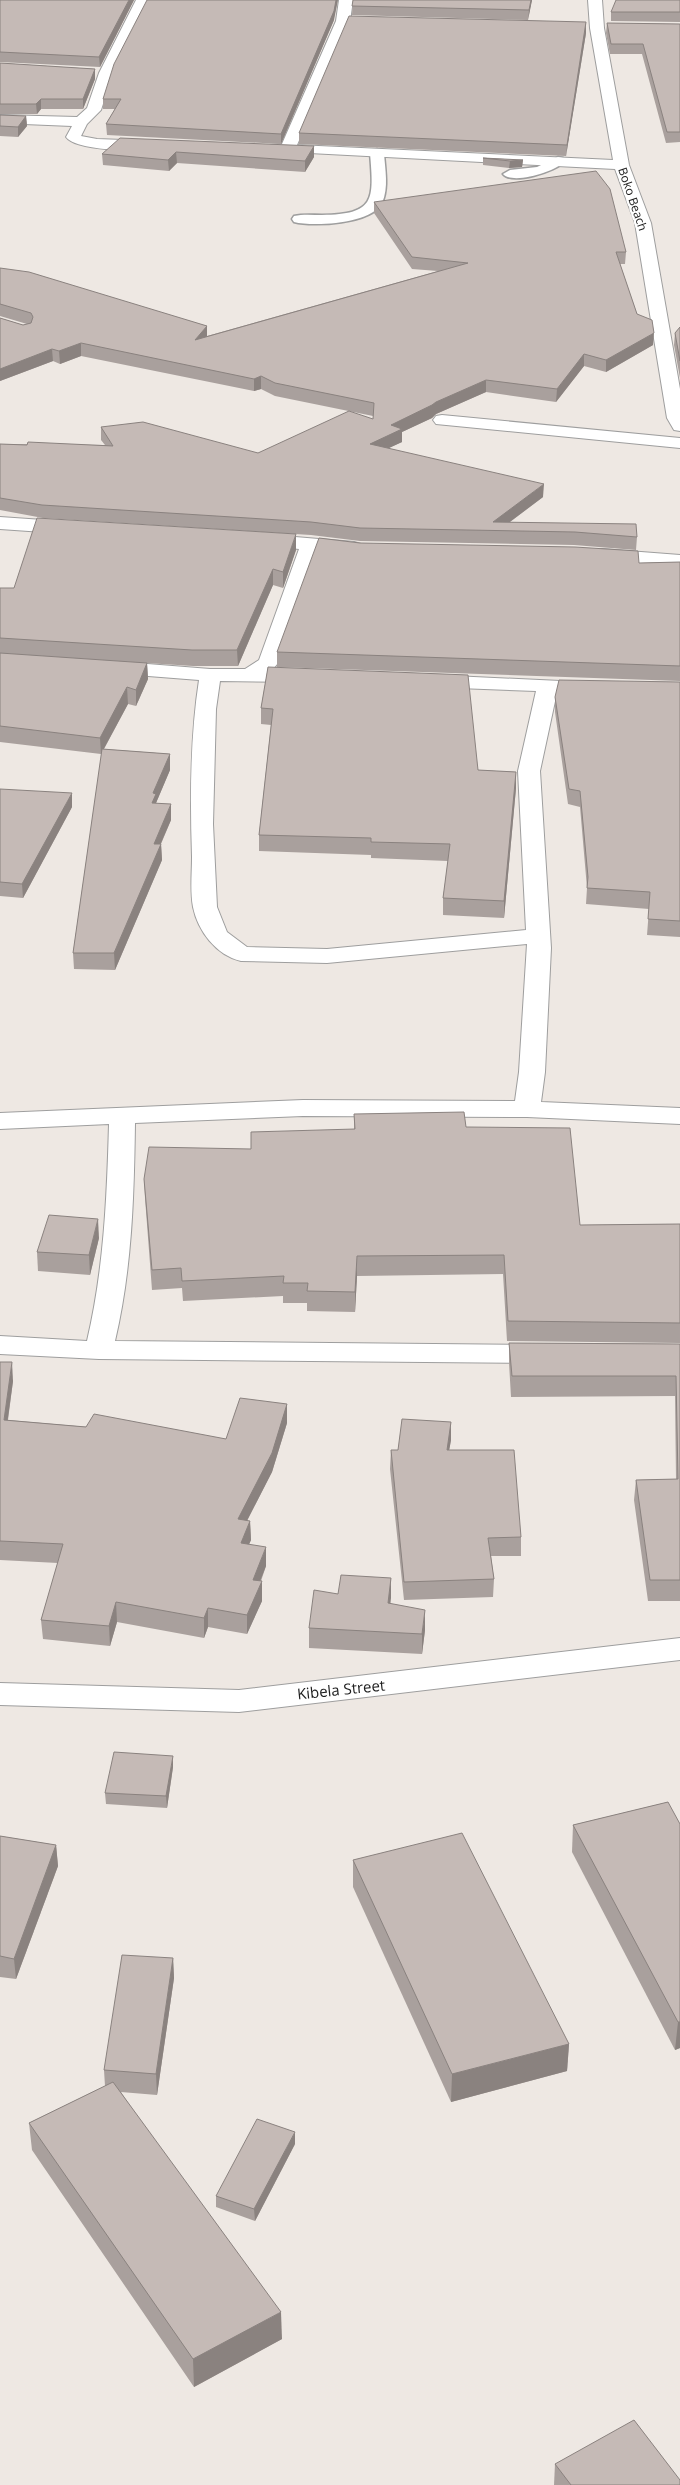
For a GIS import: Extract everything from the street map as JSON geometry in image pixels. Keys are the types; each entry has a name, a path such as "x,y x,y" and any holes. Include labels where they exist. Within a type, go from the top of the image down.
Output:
{"street":[{"path":"143,0 101,73 94,110 81,122 73,137 76,140 169,145"},
{"path":"288,148 348,21 346,0"},
{"name":"Boko Beach","path":"595,0 597,28 621,165 643,224 679,421"},
{"path":"0,119 81,122"},
{"path":"258,148 621,165"},
{"path":"442,420 680,443"},
{"path":"0,523 87,529"},
{"path":"243,539 369,549"},
{"path":"252,674 268,663 310,543"},
{"path":"584,554 680,561"},
{"path":"90,666 210,675 252,674 321,677"},
{"path":"210,675 205,709 202,824 205,907 216,935 241,954 327,956 538,936"},
{"path":"410,680 614,688"},
{"path":"526,1109 532,1072 538,936 529,771 548,686"},
{"path":"0,1121 303,1108 526,1109 680,1116"},
{"path":"99,1350 110,1307 118,1249 122,1117"},
{"path":"0,1345 99,1350 575,1354"},
{"name":"Kibela Street","path":"0,1694 239,1701 680,1649"}],"lane":[{"path":"299,219 351,218 370,209 378,197 377,153"},
{"path":"510,174 540,171 558,162"}],"building":[{"path":"0,0 129,0 99,57 0,52"},
{"path":"147,0 336,0 334,11 281,134 106,124 121,99 103,99 114,64"},
{"path":"353,0 531,0 529,10 352,6"},
{"path":"616,0 680,0 680,12 611,12"},
{"path":"349,16 586,22 567,145 299,133"},
{"path":"607,23 680,24 680,132 667,132 643,44 611,44"},
{"path":"0,63 95,69 83,99 41,99 36,104 0,104"},
{"path":"0,115 26,116 18,127 0,126"},
{"path":"120,138 314,146 305,161 176,152 168,160 102,154"},
{"path":"483,158 523,160 510,161"},
{"path":"596,171 610,189 626,252 616,252 637,314 652,320 654,333 606,360 584,354 557,389 486,380 436,402 391,425 402,429 370,444 544,484 493,522 636,524 637,537 575,532 360,528 311,522 42,505 0,498 0,444 27,445 28,442 113,446 101,427 143,422 258,453 349,411 373,419 374,403 275,383 261,376 254,379 81,343 59,351 52,349 0,369 0,318 23,325 31,323 33,317 31,313 0,304 0,268 29,272 207,326 195,340 468,263 412,257 374,202"},
{"path":"680,327 680,361 675,333"},
{"path":"37,518 296,534 283,572 273,569 237,650 192,650 0,638 0,588 14,588"},
{"path":"319,538 360,543 575,547 638,551 639,563 680,562 680,666 277,652"},
{"path":"0,653 147,663 136,690 127,687 100,738 0,726"},
{"path":"268,667 468,675 478,770 516,772 504,901 443,898 450,844 371,842 371,838 259,835 273,709 261,708"},
{"path":"559,680 680,682 680,921 648,919 650,892 587,888 588,877 580,791 569,789 555,697"},
{"path":"102,749 170,754 153,793 156,794 152,803 171,804 154,844 161,844 114,953 73,953"},
{"path":"0,789 72,793 22,884 0,882"},
{"path":"464,1112 466,1127 570,1128 580,1225 680,1224 680,1323 508,1321 504,1255 357,1256 355,1292 307,1291 308,1283 283,1283 284,1276 182,1281 181,1268 152,1270 144,1179 149,1147 251,1149 251,1132 355,1129 354,1114"},
{"path":"49,1215 98,1219 89,1255 37,1252"},
{"path":"509,1343 680,1344 680,1580 650,1580 636,1480 678,1479 676,1376 512,1376"},
{"path":"0,1362 12,1362 4,1420 86,1427 94,1414 226,1439 240,1398 287,1404 272,1453 238,1519 250,1521 241,1543 266,1547 253,1580 262,1581 247,1615 208,1608 204,1618 116,1602 109,1626 41,1620 63,1544 0,1541"},
{"path":"402,1419 451,1422 447,1450 514,1450 521,1537 488,1538 494,1579 404,1582 391,1450 398,1450"},
{"path":"341,1575 391,1578 388,1603 425,1610 422,1634 309,1628 314,1590 338,1594"},
{"path":"114,1752 173,1756 166,1796 105,1793"},
{"path":"668,1802 680,1824 680,2022 678,2022 573,1825"},
{"path":"462,1833 569,2044 452,2074 353,1860"},
{"path":"0,1836 56,1845 14,1959 0,1956"},
{"path":"122,1955 173,1958 156,2074 104,2070"},
{"path":"113,2082 281,2312 193,2359 29,2123"},
{"path":"257,2119 295,2132 254,2209 216,2196"},
{"path":"634,2420 680,2480 680,2485 571,2485 555,2464"}]}
